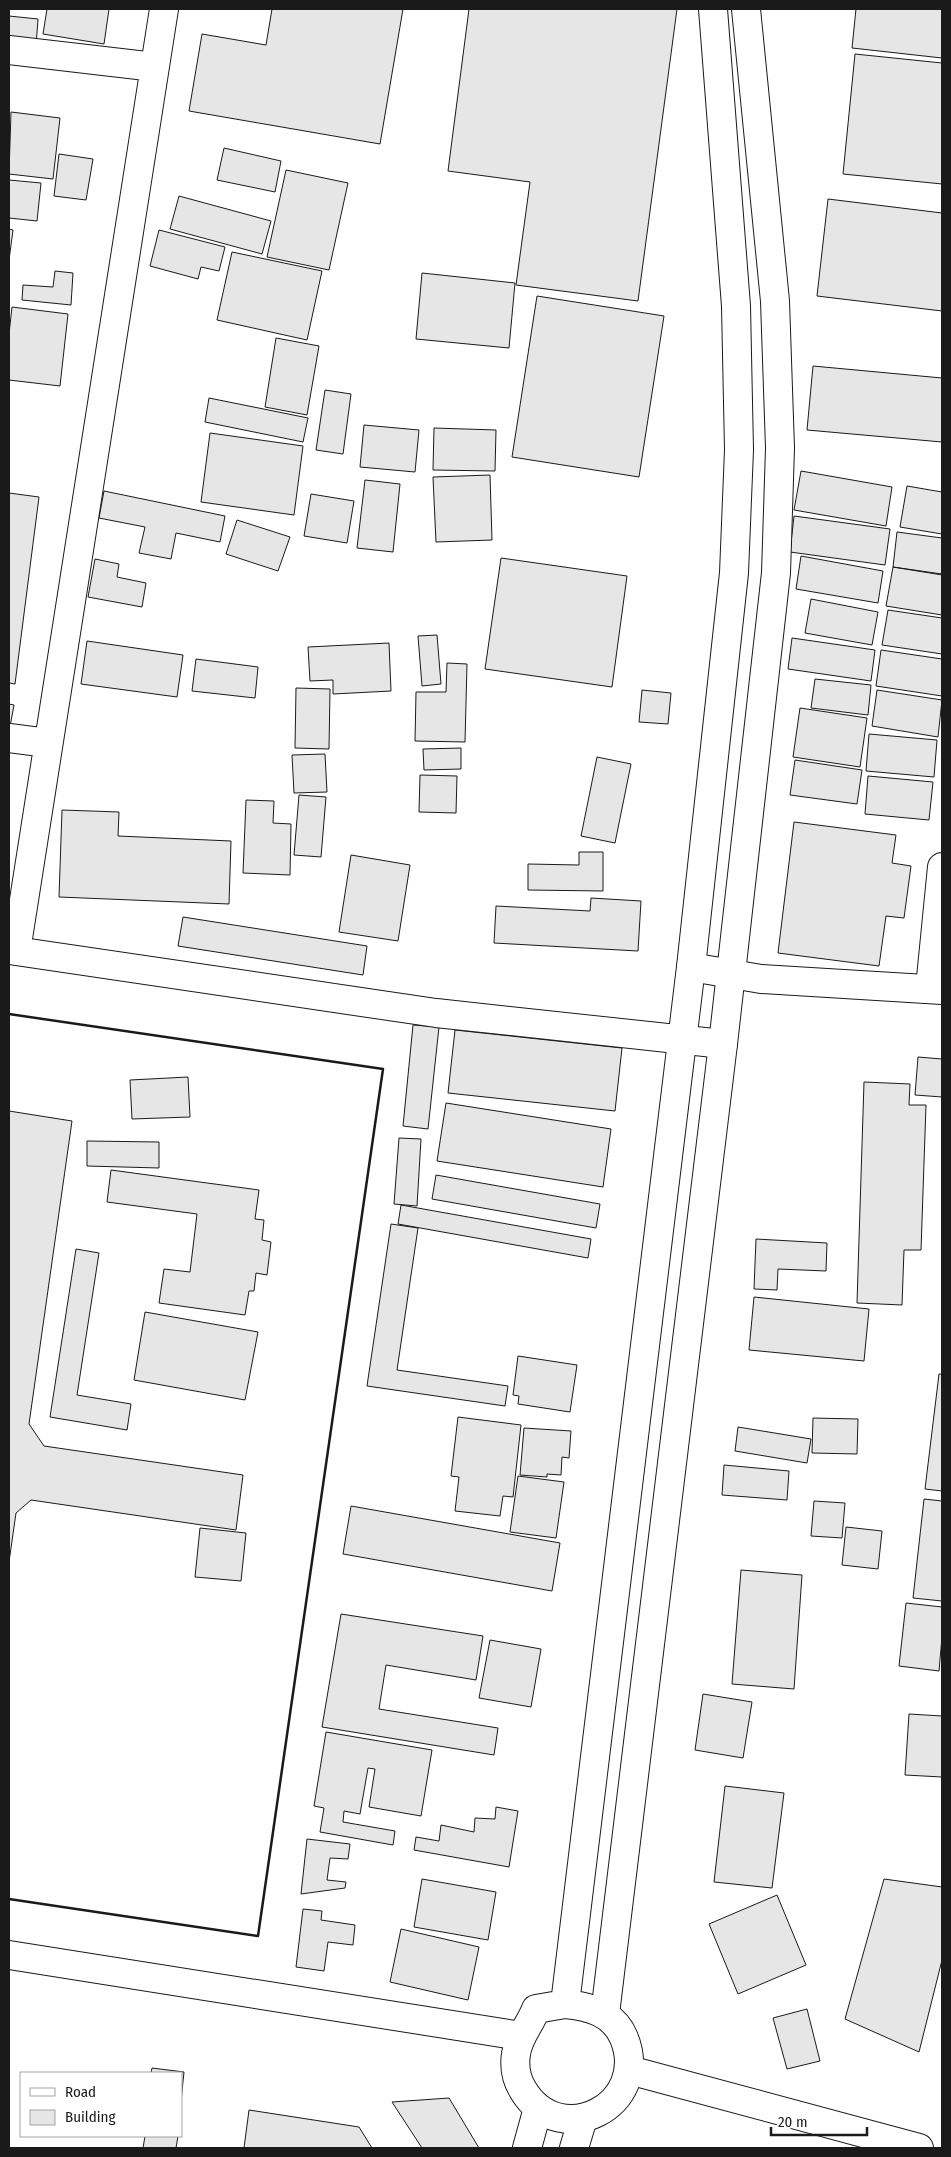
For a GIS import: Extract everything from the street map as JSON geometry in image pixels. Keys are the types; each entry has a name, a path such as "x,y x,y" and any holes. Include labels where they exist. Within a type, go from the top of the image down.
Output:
{"main road":[{"path":"164,9 48,744 12,950 427,1012 723,1044"},
{"path":"565,2004 682,1040 734,574 739,450 736,306 713,9"},
{"path":"605,2014 723,1044 776,573 780,448 775,302 746,9"},
{"path":"9,50 155,67"},
{"path":"9,738 48,744"},
{"path":"690,967 761,979 936,989 942,867"},
{"path":"9,1956 521,2036"},
{"path":"565,2004 586,2006 605,2014 621,2031 628,2050 629,2070 624,2087 614,2102 599,2112 583,2118 568,2119 552,2116 538,2108 527,2097 519,2084 515,2068 516,2053 521,2036 531,2022 536,2009 565,2004"},
{"path":"629,2070 919,2148"},
{"path":"527,2148 538,2108"},
{"path":"574,2148 583,2118"}],"building":[{"path":"47,9 109,9 104,44 43,34"},
{"path":"272,9 403,9 380,144 189,111 202,34 266,45"},
{"path":"469,9 677,9 638,301 516,285 530,182 448,171"},
{"path":"856,9 942,9 942,58 852,48"},
{"path":"9,16 38,19 36,46 9,44"},
{"path":"855,54 942,63 942,184 843,174"},
{"path":"11,112 60,118 53,179 9,174"},
{"path":"224,148 281,161 275,192 217,180"},
{"path":"59,154 93,159 86,200 54,196"},
{"path":"286,170 348,183 329,270 267,257"},
{"path":"9,180 41,183 37,221 9,218"},
{"path":"179,196 271,221 262,254 170,229"},
{"path":"828,199 942,213 942,311 817,296"},
{"path":"9,229 13,230 9,260"},
{"path":"159,230 225,247 219,271 201,267 198,279 150,266"},
{"path":"232,252 322,271 307,340 217,320"},
{"path":"55,271 73,273 71,305 22,300 23,285 53,287"},
{"path":"422,273 515,283 509,348 416,339"},
{"path":"537,296 664,316 639,477 512,457"},
{"path":"12,307 68,314 60,386 9,380 9,334"},
{"path":"276,338 319,346 307,415 265,407"},
{"path":"813,366 942,378 942,442 807,430"},
{"path":"325,390 351,394 343,454 316,450"},
{"path":"209,398 308,418 303,442 205,422"},
{"path":"364,425 419,430 415,472 360,467"},
{"path":"434,428 496,430 495,471 433,470"},
{"path":"210,433 303,446 294,515 201,502"},
{"path":"801,471 892,487 886,526 794,510"},
{"path":"490,475 492,540 436,542 433,477"},
{"path":"365,480 400,484 393,552 357,548"},
{"path":"907,486 942,492 942,534 900,527"},
{"path":"104,491 225,516 220,542 176,533 171,559 139,553 145,527 99,518"},
{"path":"9,493 39,497 15,684 9,683"},
{"path":"311,494 354,501 347,543 304,536"},
{"path":"794,516 890,529 885,565 790,552"},
{"path":"237,520 290,537 278,571 226,554"},
{"path":"897,532 942,538 942,574 893,567"},
{"path":"801,556 883,571 878,603 796,589"},
{"path":"501,558 627,576 612,687 485,669"},
{"path":"95,559 119,564 117,577 146,583 142,607 88,597"},
{"path":"893,567 942,575 942,615 886,606"},
{"path":"811,599 878,612 872,645 805,633"},
{"path":"888,610 942,618 942,654 882,645"},
{"path":"437,635 441,684 422,686 418,636"},
{"path":"792,638 875,650 871,681 788,669"},
{"path":"87,641 183,655 177,697 81,684"},
{"path":"389,643 391,691 333,694 333,680 310,681 308,647"},
{"path":"881,650 942,659 942,696 876,686"},
{"path":"196,659 258,667 255,698 192,691"},
{"path":"447,663 467,664 465,742 415,741 416,692 446,692"},
{"path":"815,679 871,685 868,715 811,708"},
{"path":"296,688 330,689 329,749 295,748"},
{"path":"642,690 671,693 668,724 639,722"},
{"path":"877,690 942,700 938,737 872,726"},
{"path":"9,704 14,705 9,732"},
{"path":"800,708 867,718 860,767 793,757"},
{"path":"869,734 937,740 934,777 866,771"},
{"path":"461,748 461,769 424,770 423,749"},
{"path":"325,754 327,792 294,793 292,755"},
{"path":"597,757 631,764 615,843 581,836"},
{"path":"795,760 862,770 857,804 790,795"},
{"path":"420,775 457,776 456,813 419,812"},
{"path":"868,776 933,782 929,820 865,814"},
{"path":"299,795 326,797 321,857 294,855"},
{"path":"246,800 274,801 273,823 291,824 290,875 243,873"},
{"path":"62,810 119,812 118,836 231,841 229,904 59,897"},
{"path":"794,822 896,835 892,863 911,866 904,918 886,916 879,966 778,953"},
{"path":"579,852 603,852 603,891 528,890 528,864 579,865"},
{"path":"351,855 410,865 398,941 339,932"},
{"path":"591,898 641,901 638,951 494,943 496,906 590,911"},
{"path":"183,917 367,946 363,975 178,946"},
{"path":"413,1025 439,1027 428,1129 403,1126"},
{"path":"455,1030 622,1048 615,1111 448,1093"},
{"path":"918,1057 942,1059 942,1097 915,1095"},
{"path":"188,1077 190,1117 132,1119 130,1080"},
{"path":"864,1082 910,1084 909,1105 926,1105 921,1250 904,1250 902,1305 857,1303"},
{"path":"446,1103 611,1129 603,1187 437,1161"},
{"path":"9,1111 72,1121 29,1424 44,1446 243,1475 236,1530 31,1500 16,1513 9,1562"},
{"path":"399,1138 421,1139 417,1206 394,1204"},
{"path":"87,1141 159,1142 159,1168 87,1166"},
{"path":"111,1170 259,1190 255,1219 264,1220 262,1240 271,1242 267,1275 256,1273 254,1291 249,1291 245,1315 159,1303 164,1269 190,1272 197,1214 107,1202"},
{"path":"436,1175 600,1204 596,1228 432,1199"},
{"path":"401,1205 591,1239 588,1258 398,1224"},
{"path":"391,1224 418,1228 397,1370 508,1386 505,1406 367,1386"},
{"path":"756,1239 827,1243 826,1271 778,1269 777,1290 754,1289"},
{"path":"76,1249 99,1253 77,1395 131,1404 127,1430 50,1417"},
{"path":"754,1297 869,1309 864,1361 749,1350"},
{"path":"145,1312 258,1332 245,1400 134,1380"},
{"path":"518,1356 577,1365 570,1412 518,1404 519,1396 513,1395"},
{"path":"939,1374 942,1374 942,1491 925,1489"},
{"path":"458,1417 521,1425 513,1497 503,1496 500,1516 455,1511 459,1477 451,1476"},
{"path":"813,1418 858,1419 857,1454 812,1453"},
{"path":"738,1427 811,1439 807,1463 735,1451"},
{"path":"524,1428 571,1431 569,1458 562,1457 561,1475 547,1474 547,1477 520,1475"},
{"path":"724,1465 789,1471 787,1500 722,1495"},
{"path":"518,1476 564,1482 556,1538 510,1532"},
{"path":"924,1499 942,1501 942,1601 913,1598"},
{"path":"814,1501 845,1503 842,1538 811,1536"},
{"path":"351,1506 560,1543 552,1591 343,1554"},
{"path":"846,1527 882,1531 878,1569 842,1565"},
{"path":"200,1528 246,1533 241,1581 195,1577"},
{"path":"741,1570 802,1575 794,1689 732,1684"},
{"path":"906,1603 942,1607 939,1671 899,1666"},
{"path":"341,1614 483,1636 476,1680 386,1665 379,1709 498,1728 494,1755 322,1727"},
{"path":"490,1640 541,1649 531,1707 479,1698"},
{"path":"703,1694 752,1702 743,1758 695,1750"},
{"path":"909,1714 942,1716 942,1777 905,1775"},
{"path":"326,1732 432,1750 421,1816 369,1807 375,1769 368,1768 360,1814 344,1811 343,1822 395,1831 393,1845 320,1832 324,1808 314,1806"},
{"path":"725,1786 784,1793 772,1888 714,1882"},
{"path":"496,1807 518,1811 509,1867 414,1850 416,1837 439,1841 441,1825 474,1832 475,1818 495,1819"},
{"path":"307,1839 350,1844 348,1859 330,1858 327,1880 346,1882 345,1888 301,1894"},
{"path":"422,1879 496,1892 488,1940 414,1927"},
{"path":"884,1879 942,1887 942,1960 919,2052 845,2019"},
{"path":"777,1895 806,1965 738,1994 709,1924"},
{"path":"303,1909 322,1911 321,1920 355,1925 353,1945 328,1942 324,1971 296,1967"},
{"path":"401,1929 479,1947 468,2000 390,1982"},
{"path":"807,2009 820,2061 787,2069 773,2018"},
{"path":"152,2068 184,2072 182,2091 182,2072 151,2072"},
{"path":"449,2098 479,2148 422,2148 392,2102"},
{"path":"249,2110 359,2127 372,2148 244,2148"},
{"path":"145,2137 178,2137 176,2148 143,2148"}],"wall":[{"path":"9,1014 383,1069 258,1936 9,1899"}]}
